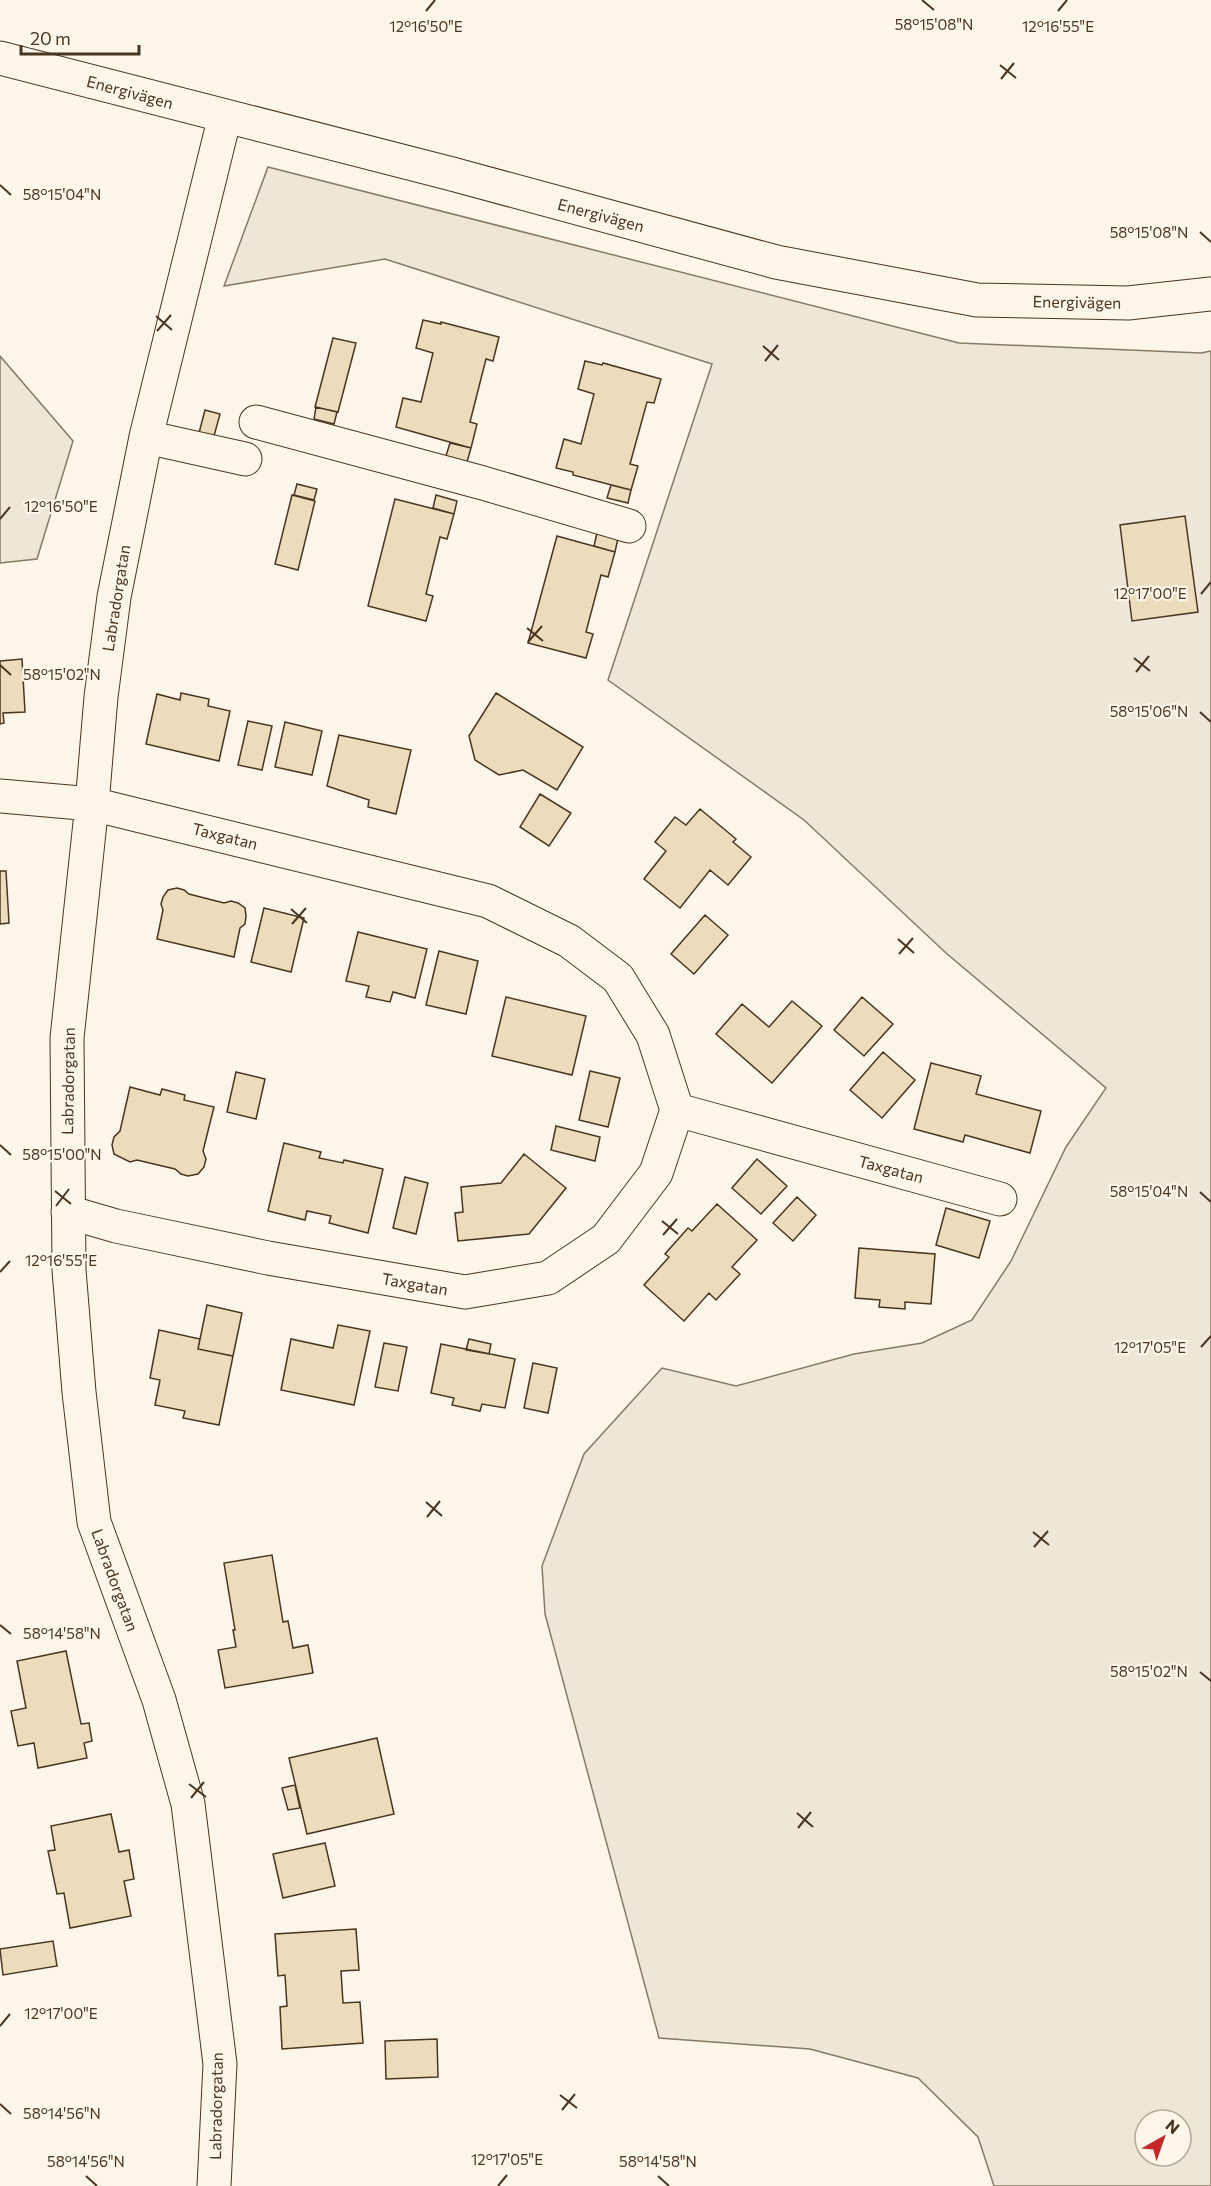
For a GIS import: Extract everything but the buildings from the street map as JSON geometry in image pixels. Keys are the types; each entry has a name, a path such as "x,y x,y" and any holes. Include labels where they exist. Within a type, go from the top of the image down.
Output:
{"street":[{"name":"Energivägen","path":"0,58 452,174 776,262 977,300 1128,303 1211,294"},
{"name":"Labradorgatan","path":"214,2186 220,2064 188,1804 159,1700 94,1522 79,1392 69,1270 67,1038 93,804 101,697 114,597 147,437 225,116"},
{"path":"256,422 483,483 628,526"},
{"path":"147,437 245,459"},
{"name":"Taxgatan","path":"0,796 93,804 488,901 569,941 618,978 653,1035 677,1110 656,1173 606,1239 548,1278 486,1289 465,1292 268,1258 116,1226 68,1212"},
{"name":"Taxgatan","path":"677,1110 1000,1199"}],"shaded area":[{"path":"268,167 959,343 1201,353 1211,351 1211,2186 994,2186 978,2137 918,2078 810,2049 659,2038 545,1614 542,1566 584,1454 662,1368 736,1386 854,1354 922,1343 972,1320 1011,1261 1066,1147 1106,1088 946,953 804,820 608,680 712,364 385,259 224,286"},
{"path":"0,356 73,441 37,559 0,563"}]}
